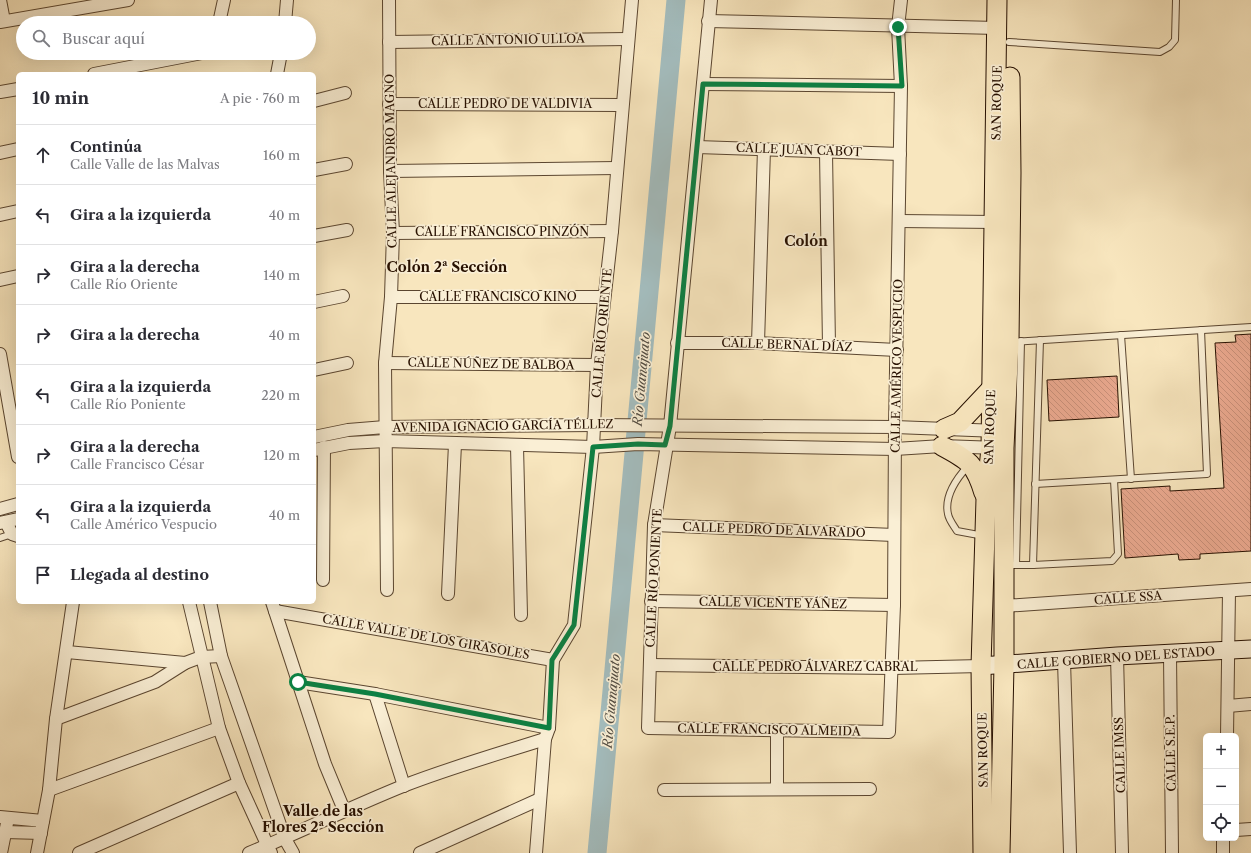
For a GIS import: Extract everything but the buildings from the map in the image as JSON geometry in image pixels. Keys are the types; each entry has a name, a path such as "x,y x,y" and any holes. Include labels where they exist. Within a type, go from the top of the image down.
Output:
{"main road":[{"name":"SAN ROQUE","path":"997,0 992,388 999,435 1010,565 1004,606 1000,853"},
{"name":"SAN ROQUE","path":"984,853 981,666 986,499 999,435 1012,410 1016,395 1017,347 1011,173 1010,0"},
{"path":"986,499 978,472 943,437 960,422 992,388"},
{"path":"999,435 1012,459 1018,492"}],"street":[{"path":"0,0 2,21 16,17"},
{"path":"22,16 65,5 128,0"},
{"path":"221,16 224,0"},
{"path":"286,16 287,0"},
{"name":"CALLE ALEJANDRO MAGNO","path":"387,590 385,363 391,297 393,233 390,171 389,0"},
{"name":"CALLE RÍO ORIENTE","path":"552,660 574,625 598,447 599,425 597,365 612,231 616,168 632,0"},
{"name":"CALLE RÍO PONIENTE","path":"648,728 654,525 677,343 698,147 711,0"},
{"name":"CALLE AMÉRICO VESPUCIO","path":"889,732 893,668 895,427 902,86 898,27 901,0"},
{"path":"708,21 898,27 997,28"},
{"name":"CALLE ANTONIO ULLOA","path":"389,42 628,39"},
{"path":"104,72 166,60"},
{"path":"277,72 280,60"},
{"path":"703,84 902,86"},
{"path":"0,92 16,89"},
{"path":"316,100 345,93"},
{"name":"CALLE PEDRO DE VALDIVIA","path":"389,104 622,105"},
{"name":"CALLE JUAN CABOT","path":"698,147 900,154"},
{"path":"0,153 16,149"},
{"path":"758,343 764,149"},
{"path":"826,152 829,346"},
{"path":"316,170 346,164"},
{"path":"390,171 616,168"},
{"path":"0,215 16,211"},
{"path":"899,221 995,222"},
{"path":"316,236 347,230"},
{"name":"CALLE FRANCISCO PINZÓN","path":"393,233 612,231"},
{"path":"0,280 16,276"},
{"path":"316,302 343,296"},
{"name":"CALLE FRANCISCO KINO","path":"391,297 604,297"},
{"name":"CALLE BERNAL DÍAZ","path":"677,343 758,343 897,350"},
{"path":"0,354 16,446"},
{"path":"316,370 347,363"},
{"name":"CALLE NÚÑEZ DE BALBOA","path":"385,363 597,365"},
{"name":"AVENIDA IGNACIO GARCÍA TÉLLEZ","path":"316,437 348,430 385,427 599,425 895,427 943,437 999,435"},
{"name":"AVENIDA IGNACIO GARCÍA TÉLLEZ","path":"319,449 349,443 385,441 517,446 598,447 638,444 895,449 943,437 999,435"},
{"path":"448,594 455,444"},
{"path":"517,446 521,615"},
{"path":"319,449 323,580"},
{"path":"0,509 16,505"},
{"path":"3,523 16,520"},
{"path":"3,523 15,535"},
{"name":"CALLE PEDRO DE ALVARADO","path":"654,525 894,535"},
{"name":"CALLE SSA","path":"1004,606 1251,589"},
{"path":"1227,733 1229,591"},
{"name":"CALLE VICENTE YÁÑEZ","path":"651,601 894,605"},
{"path":"37,853 49,790 56,719 67,652 73,604"},
{"path":"189,604 219,728 239,783 269,849"},
{"path":"210,604 221,656 285,839 292,853"},
{"path":"274,606 325,764 344,810"},
{"name":"CALLE VALLE DE LOS GIRASOLES","path":"274,606 552,660"},
{"name":"CALLE GOBIERNO DEL ESTADO","path":"981,666 1117,656 1251,649"},
{"path":"67,652 185,663"},
{"name":"CALLE S.E.P.","path":"1170,654 1172,853"},
{"path":"56,719 155,682 185,663 201,657 221,656"},
{"name":"CALLE IMSS","path":"1117,656 1122,853"},
{"path":"536,853 552,660"},
{"path":"1064,661 1070,853"},
{"name":"CALLE PEDRO ÁLVAREZ CABRAL","path":"650,665 893,668 981,666"},
{"path":"298,682 375,694 547,733"},
{"path":"375,694 404,786"},
{"path":"1228,706 1251,704"},
{"path":"49,790 219,728"},
{"name":"CALLE FRANCISCO ALMEIDA","path":"648,728 889,732"},
{"path":"777,731 777,789"},
{"path":"248,853 269,849 285,839 344,810 547,733"},
{"path":"79,853 239,783"},
{"path":"664,790 870,789"},
{"path":"420,853 540,798"},
{"path":"0,853 5,832 4,817 42,827"},
{"path":"5,832 42,827"},
{"path":"1239,830 1251,829"},
{"path":"1223,841 1223,853"}],"lane":[{"path":"1010,42 1160,52 1169,47 1175,40 1176,0"},
{"path":"1114,480 1118,554 1112,561 1010,565 1018,492 1017,347 1040,340 1251,327"},
{"path":"1036,484 1207,474 1201,330"},
{"path":"1121,335 1131,479"},
{"path":"1033,565 1040,340"},
{"path":"970,463 956,479 948,501 948,515 957,531 985,536"},
{"path":"0,538 15,535"}],"waterway":[{"name":"Río Guanajuato","path":"597,853 676,0"}],"district":[{"name":"Colón","path":"806,241"},
{"name":"Colón 2ª Sección","path":"447,267"},
{"name":"Valle de las Flores 2ª Sección","path":"323,820"}],"route":[{"path":"298,682 375,694 549,728 552,660 574,625 593,447 638,444 665,445 670,426 703,84 902,86 898,27"}]}
